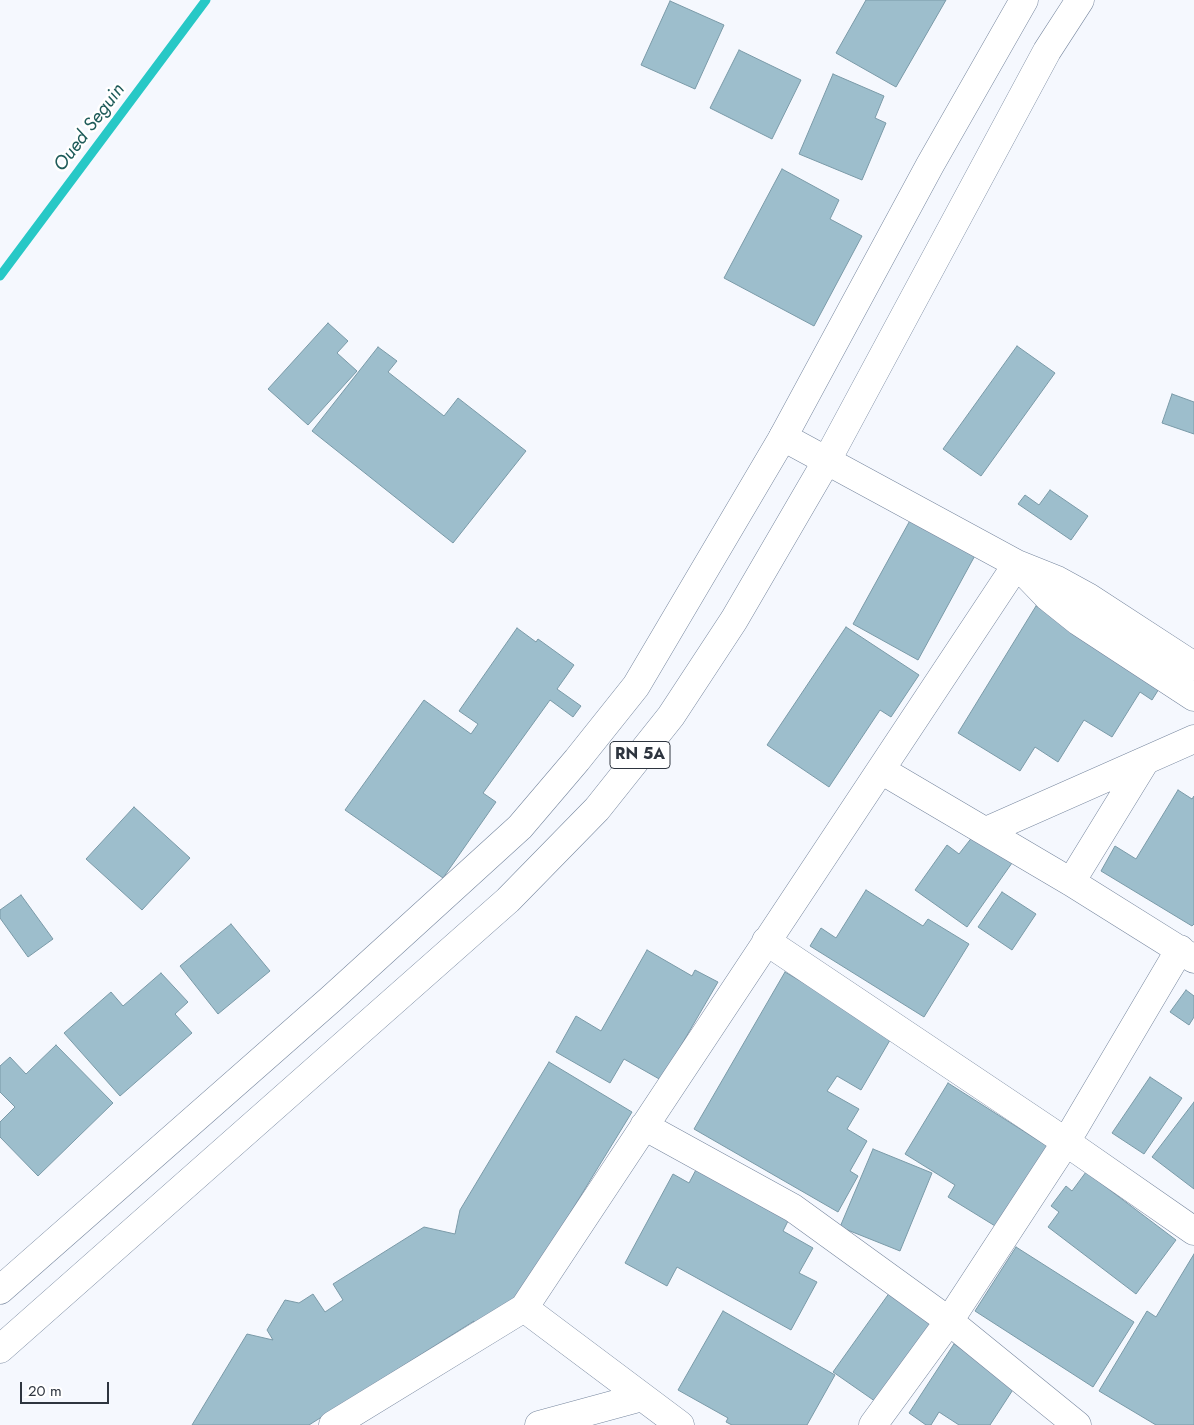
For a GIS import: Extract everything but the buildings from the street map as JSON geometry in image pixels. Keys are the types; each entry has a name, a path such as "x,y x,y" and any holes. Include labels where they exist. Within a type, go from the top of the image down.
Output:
{"street":[{"name":"RN 5A","path":"0,1290 331,1000 520,827 636,686 783,438 930,165 1024,0"},
{"name":"RN 5A","path":"0,1349 508,900 597,809 671,716 734,620 826,462 1047,51 1080,0"},
{"path":"783,438 1017,564 1057,580 1088,596 1194,666"},
{"path":"1017,564 1033,584 1072,617 1194,698"},
{"path":"333,1425 524,1308 1017,564"},
{"path":"986,831 1144,763 1194,739"},
{"path":"1071,882 1144,763"},
{"path":"872,1425 949,1321 1187,954 1071,882 881,770"},
{"path":"766,941 1066,1142 1194,1231"},
{"path":"644,1126 793,1208 949,1321 1077,1425"},
{"path":"524,1308 680,1425"},
{"path":"539,1425 642,1397"}],"waterway":[{"name":"Oued Seguin","path":"0,276 206,0"}]}
